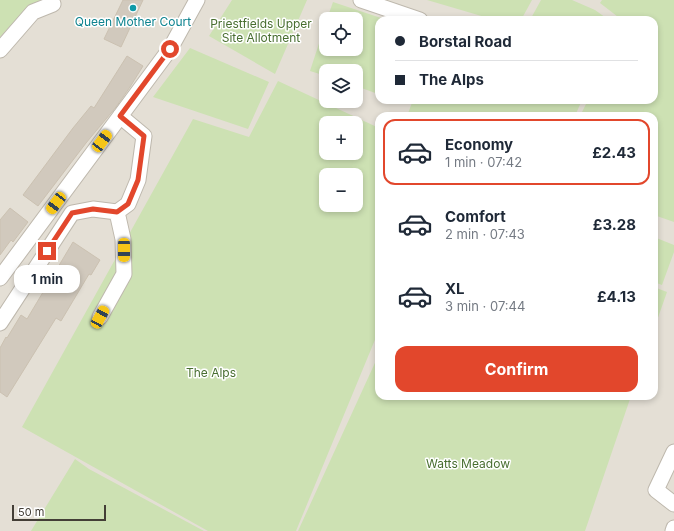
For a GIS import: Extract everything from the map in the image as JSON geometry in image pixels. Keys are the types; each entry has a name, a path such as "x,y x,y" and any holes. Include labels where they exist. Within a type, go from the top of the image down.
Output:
{"street":[{"path":"0,278 170,49 196,0"},
{"path":"361,0 408,16"},
{"path":"0,50 33,12 53,4"},
{"path":"0,323 72,213 93,209 117,212 128,204 138,180 144,136 120,116"},
{"path":"100,317 124,274 123,239 117,212"},
{"path":"674,452 656,490 674,504"}],"shaded area":[{"path":"0,0 674,0 674,531 0,531"}],"green space":[{"path":"0,0 40,0 10,26 0,37"},
{"name":"Priestfields Upper Site Allotment","path":"232,0 307,0 275,74 209,36"},
{"path":"427,0 532,0 523,16 481,16"},
{"path":"541,0 572,0 595,10 603,16 532,16"},
{"path":"602,0 674,0 674,222 658,216 658,112 582,112 586,104 658,104 658,16 617,16 600,3"},
{"path":"333,2 363,12 329,12"},
{"path":"363,12 375,16 375,93 363,89 363,64 319,64 319,74 310,71 319,43 319,56 363,56"},
{"path":"190,48 269,82 248,129 153,97"},
{"name":"The Alps","path":"278,81 319,100 319,108 336,108 353,116 319,116 319,160 363,160 363,121 375,126 375,340 296,531 208,531 22,427 193,119 249,137"},
{"path":"412,104 580,104 577,112 408,112"},
{"path":"658,239 674,245 674,252 662,285 658,284"},
{"path":"658,289 667,292 658,318"},
{"name":"Watts Meadow","path":"375,363 375,400 630,400 585,531 298,531"},
{"path":"75,459 89,469 204,531 31,531"}],"building":[{"path":"123,0 143,0 121,47 104,39"},
{"path":"127,56 143,66 116,107 86,143 38,206 23,195 73,128 91,106 94,108"},
{"path":"10,208 28,222 13,242 11,240 0,255 0,220"},
{"path":"73,242 100,260 91,275 89,274 61,321 56,318 7,397 0,392 0,348 21,315 27,319"}],"place":[{"name":"Queen Mother Court","path":"133,8"}],"route":[{"path":"47,251 72,213 93,209 117,212 128,204 138,180 144,136 120,116 170,49"}]}
